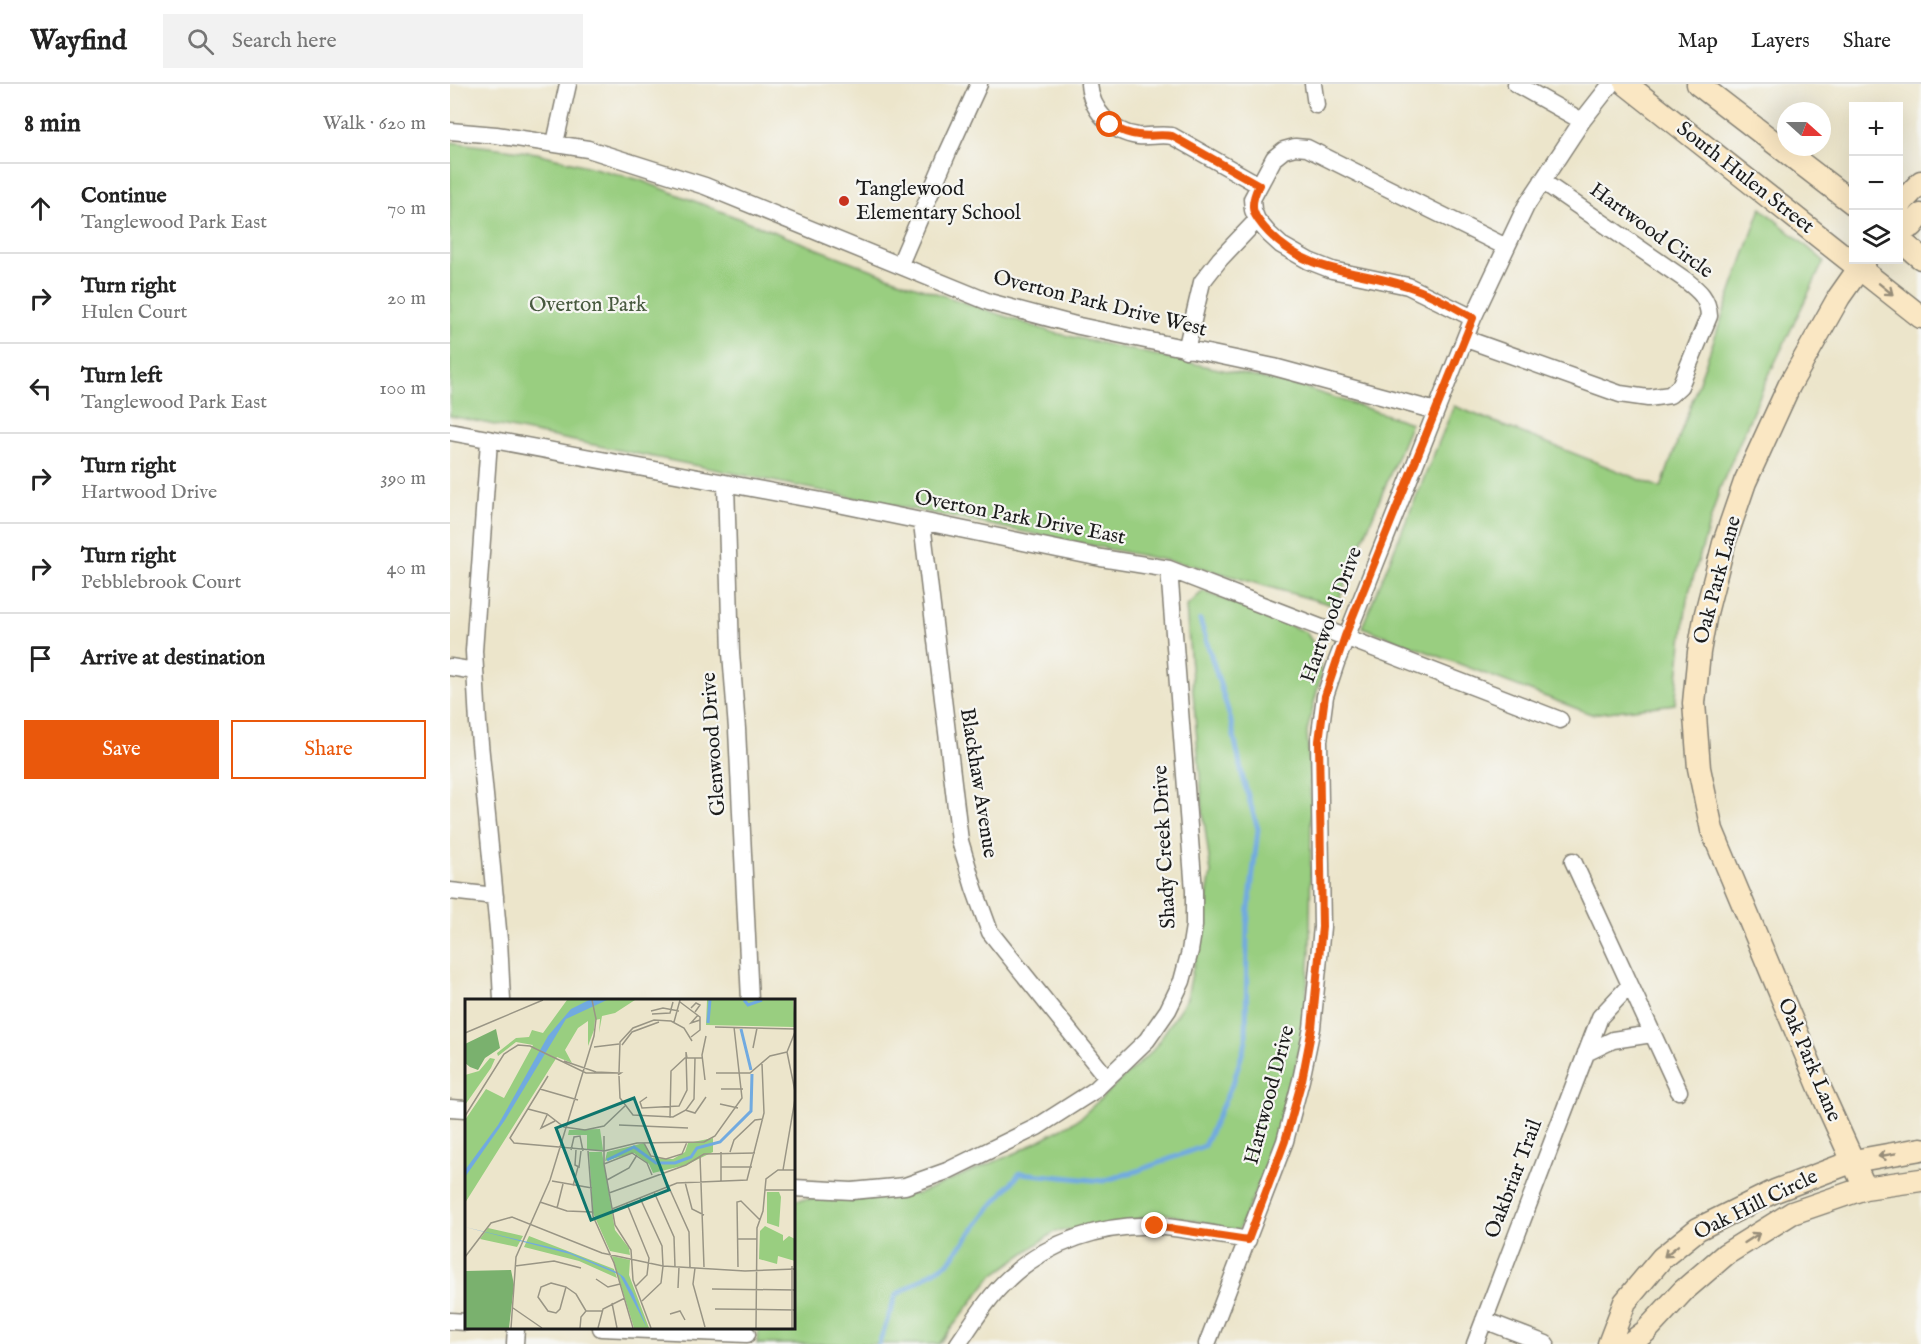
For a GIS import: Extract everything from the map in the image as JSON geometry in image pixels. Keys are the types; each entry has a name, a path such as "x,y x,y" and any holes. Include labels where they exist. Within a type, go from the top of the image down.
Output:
{"street":[{"path":"555,143 568,84"},
{"path":"900,264 979,84"},
{"path":"1089,84 1092,99 1110,125 1125,133 1172,136 1259,185"},
{"path":"1313,84 1316,105"},
{"path":"1516,84 1582,121"},
{"name":"Hartwood Drive","path":"1207,1344 1285,1141 1302,1080 1312,1028 1322,927 1319,741 1325,696 1345,636 1473,318 1526,206 1582,121 1611,84"},
{"name":"South Hulen Street","path":"1626,84 1849,253"},
{"path":"1698,84 1849,200"},
{"name":"Overton Park Drive West","path":"450,131 588,148 705,186 989,302 1079,326 1274,367 1436,411"},
{"path":"1473,318 1408,286 1332,270 1309,261 1281,245 1269,234 1257,220 1252,199 1274,158 1284,150 1294,147 1307,148 1506,248"},
{"name":"Hartwood Circle","path":"1466,339 1620,394 1648,398 1670,395 1680,386 1709,316 1708,304 1704,295 1542,181"},
{"path":"1903,201 1921,182"},
{"path":"1903,228 1912,226 1921,215"},
{"path":"1186,350 1202,282 1257,220"},
{"path":"1903,242 1921,258"},
{"name":"Oak Park Lane","path":"1861,264 1839,297 1789,386 1745,482 1724,543 1706,613 1694,703 1699,768 1712,830 1822,1094 1865,1188"},
{"name":"South Hulen Street","path":"1863,264 1921,316"},
{"name":"Overton Park Drive East","path":"450,432 838,504 1101,558 1169,569 1560,720"},
{"path":"489,441 474,651 502,999"},
{"name":"Glenwood Drive","path":"726,484 731,653 737,729 750,999"},
{"name":"Blackhaw Avenue","path":"922,523 960,841 974,888 990,933 1107,1078"},
{"name":"Shady Creek Drive","path":"795,1188 852,1191 905,1186 947,1171 1037,1127 1095,1090 1147,1040 1168,1010 1182,981 1194,926 1194,891 1169,569"},
{"path":"450,667 475,672"},
{"path":"1573,861 1679,1091"},
{"path":"450,891 495,896"},
{"name":"Oakbriar Trail","path":"1475,1344 1600,1017 1630,985"},
{"path":"1586,1053 1613,1040 1652,1034"},
{"path":"450,1108 465,1110"},
{"name":"Oak Hill Circle","path":"1609,1344 1625,1302 1662,1258 1698,1229 1775,1191 1854,1161 1921,1149"},
{"name":"Oak Hill Circle","path":"1629,1344 1645,1332 1683,1291 1726,1254 1792,1213 1865,1188 1921,1180"},
{"path":"958,1344 987,1302 1008,1279 1029,1262 1077,1237 1113,1228 1155,1226 1248,1240"},
{"path":"1484,1320 1546,1344"},
{"path":"450,1321 465,1322"},
{"path":"515,1344 516,1329"},
{"path":"622,1329 747,1335"}],"green space":[{"name":"Overton Park","path":"450,142 537,153 640,180 906,283 1055,333 1305,388 1411,423 1336,606 1199,567 450,416"},
{"path":"1761,208 1824,261 1767,379 1720,488 1687,599 1675,704 1591,714 1362,627 1454,406 1661,488"},
{"path":"1203,591 1306,632 1317,649 1321,675 1307,731 1311,806 1310,953 1304,1022 1293,1081 1268,1163 1238,1231 1158,1212 1113,1228 1056,1231 992,1276 939,1344 757,1344 758,1329 795,1329 795,1200 917,1194 1018,1152 1079,1119 1153,1050 1187,998 1211,873 1203,812 1186,607"}],"waterway":[{"path":"879,1344 896,1295 949,1262 1020,1173 1103,1181 1204,1146 1234,1080 1246,1041 1247,926 1258,829 1243,779 1230,717 1200,620"}],"place":[{"name":"Tanglewood Elementary School","path":"844,201"}],"route":[{"path":"1110,125 1125,133 1172,136 1259,185 1252,199 1257,220 1281,245 1309,261 1332,270 1408,286 1473,318 1345,636 1325,696 1319,741 1322,927 1312,1028 1302,1080 1285,1141 1248,1240 1155,1226"}]}
